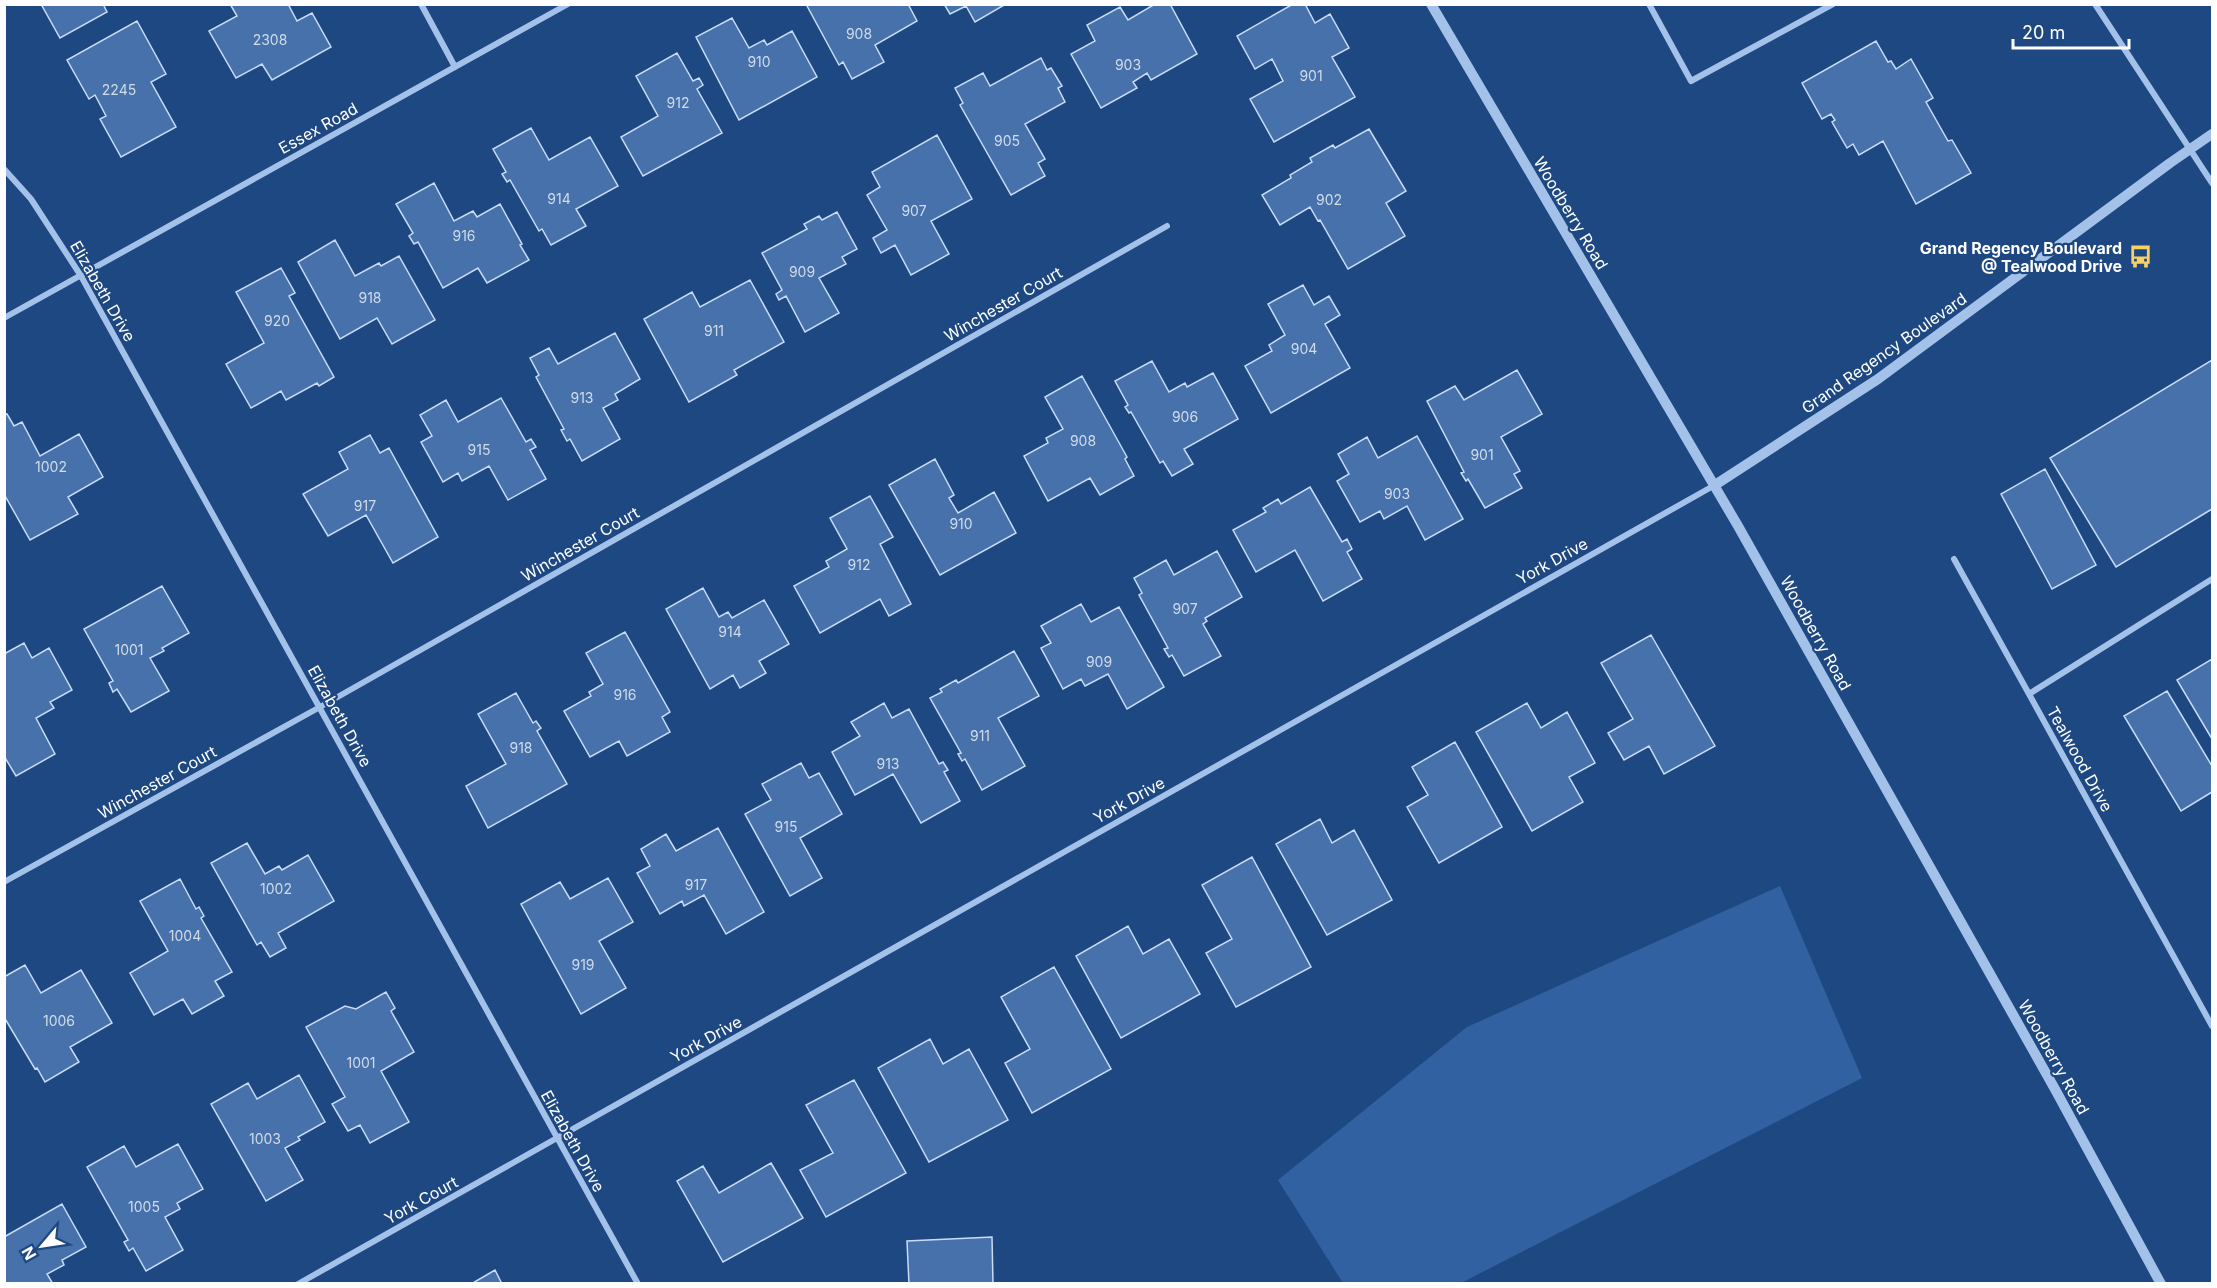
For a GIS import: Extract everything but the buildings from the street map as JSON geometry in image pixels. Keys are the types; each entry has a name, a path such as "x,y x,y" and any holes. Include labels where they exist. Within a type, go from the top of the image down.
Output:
{"street":[{"path":"421,4 455,67"},
{"name":"Essex Road","path":"4,318 568,4"},
{"name":"Woodberry Road","path":"1431,4 1715,485 2162,1284"},
{"path":"1649,4 1691,81 1833,4"},
{"path":"2095,4 2212,183"},
{"name":"Grand Regency Boulevard","path":"1715,485 1878,379 2189,148 2212,134"},
{"name":"Elizabeth Drive","path":"4,170 31,199 81,276 638,1284"},
{"name":"Winchester Court","path":"4,882 320,707 1167,226"},
{"name":"York Drive","path":"556,1139 1715,485"},
{"path":"1954,559 2029,694"},
{"name":"Tealwood Drive","path":"2212,579 2029,694 2212,1026"},
{"name":"York Court","path":"298,1284 556,1139"}],"shaded area":[{"path":"1780,886 1862,1078 1461,1283 1343,1283 1278,1180 1467,1027"}],"place":[{"name":"Grand Regency Boulevard @ Tealwood Drive","path":"2140,257"}]}
